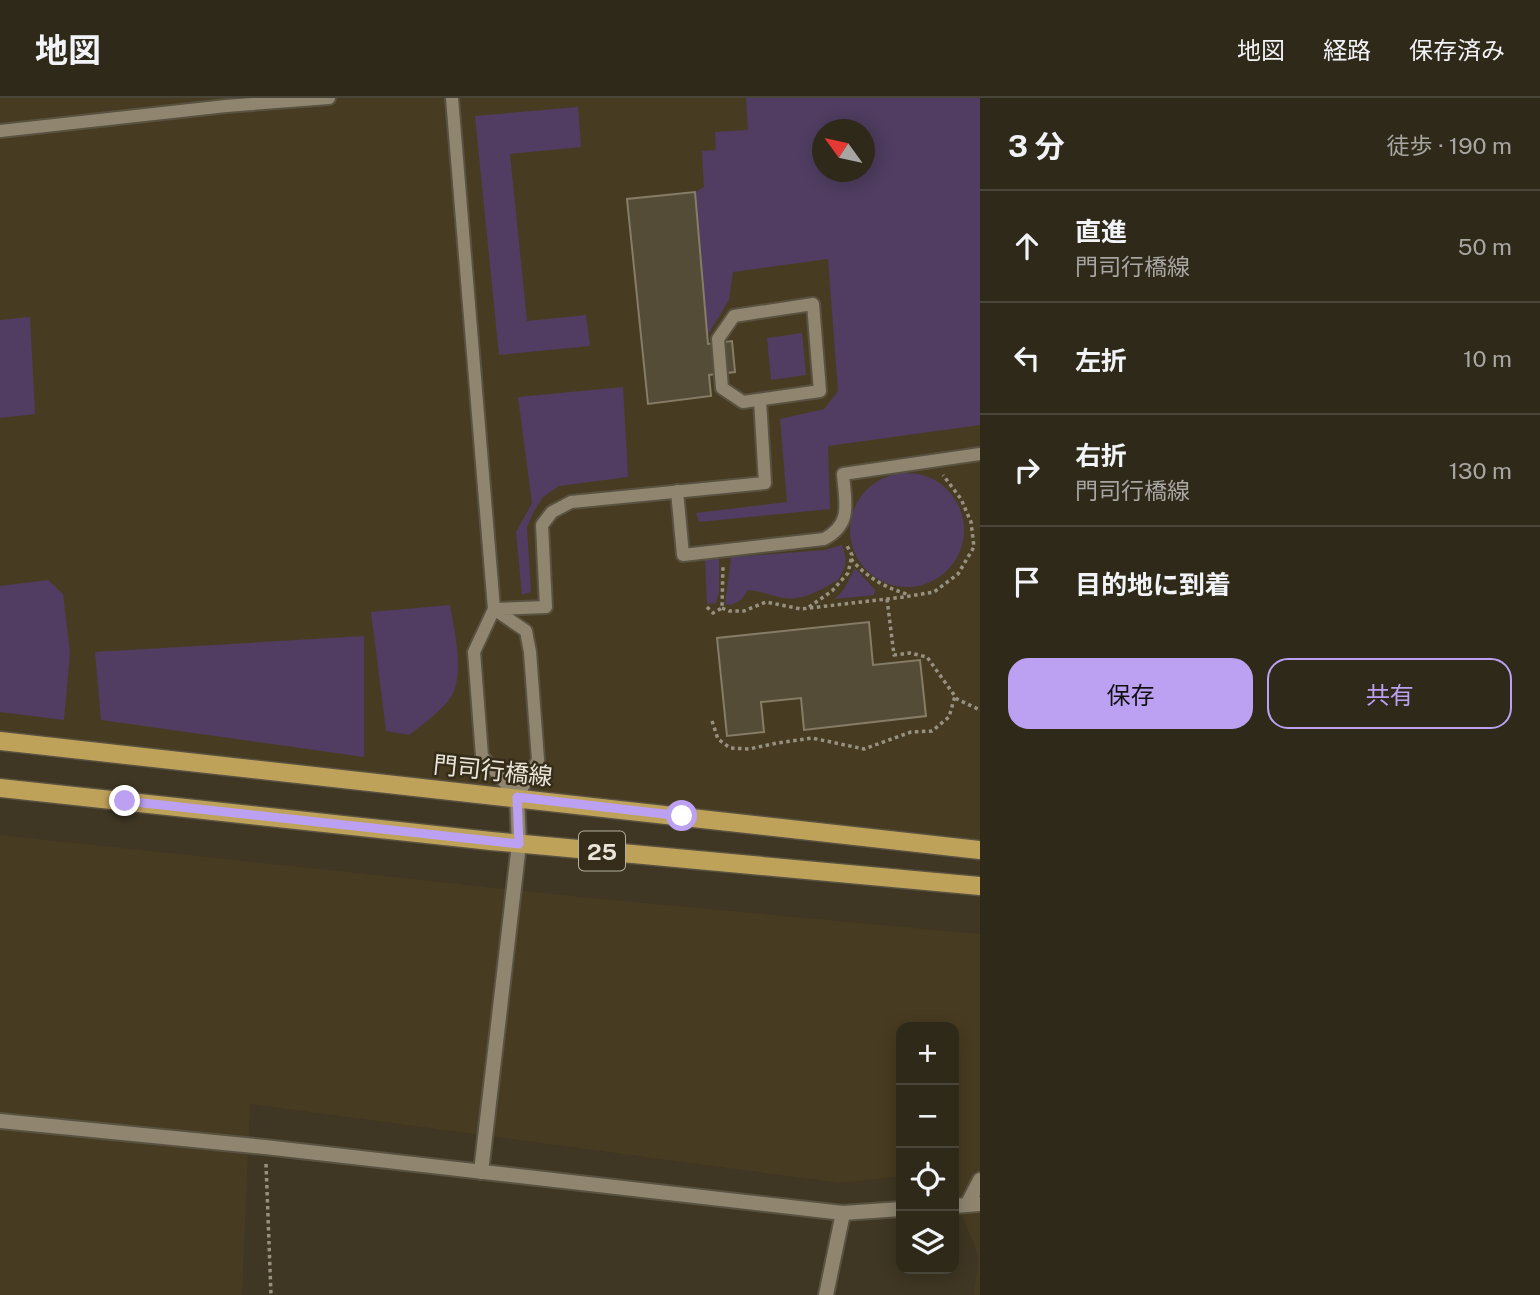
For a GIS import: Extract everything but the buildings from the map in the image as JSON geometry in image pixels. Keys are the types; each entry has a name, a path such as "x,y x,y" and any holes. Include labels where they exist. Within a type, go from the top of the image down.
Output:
{"main road":[{"name":"門司行橋線","path":"0,741 980,850"},
{"name":"25","path":"0,788 519,844 980,886"}],"street":[{"path":"481,1172 519,844 517,797"},
{"path":"0,1121 265,1147 843,1213 896,1209"},
{"path":"967,1205 980,1180"},
{"path":"826,1295 843,1213"}],"lane":[{"path":"0,131 226,106 329,98"},
{"path":"452,98 494,608 474,652 482,756 517,797 538,760 530,652 526,631 494,608"},
{"path":"813,304 820,391 760,400 743,402 722,388 718,339 734,316 813,304"},
{"path":"494,608 546,607 542,526 552,512 571,502 765,482 760,400"},
{"path":"677,491 683,555 723,551 824,538 837,532 846,514 843,474 980,454"}],"path":[{"path":"707,607 713,612 722,608 744,611 766,602 801,609 934,592 958,574 974,547 971,522 961,499 944,476 928,462"},
{"path":"807,608 832,591 848,573 852,555 845,541 835,533"},
{"path":"722,608 723,551"},
{"path":"851,559 876,582 912,596"},
{"path":"887,599 894,655 910,653 927,657 957,699 980,710"},
{"path":"712,720 718,739 730,748 750,750 812,738 864,749 911,732 932,731 949,718 955,696"},
{"path":"265,1147 271,1295"}],"shaded area":[{"path":"0,98 980,98 980,848 0,740"},
{"path":"746,98 980,98 980,425 828,446 830,509 699,522 696,513 787,502 780,419 824,409 838,391 828,259 733,272 729,300 707,336 695,192 704,187 702,151 716,150 715,132 748,130"},
{"path":"578,107 581,147 510,154 527,321 586,315 590,346 499,355 475,116"},
{"path":"30,317 35,414 0,418 0,320"},
{"path":"802,333 806,375 771,380 767,338"},
{"path":"623,387 628,477 559,486 543,497 527,527 531,592 522,595 516,532 532,503 518,397"},
{"path":"907,473 929,477 947,490 960,508 964,530 960,552 947,570 929,583 907,587 885,583 867,570 854,552 850,530 854,508 867,490 885,477"},
{"path":"842,545 845,559 841,575 838,580 818,591 791,599 748,590 741,600 731,605 725,604 731,557 825,550"},
{"path":"705,558 719,559 719,592 716,603 707,604"},
{"path":"855,568 875,590 874,595 835,599 844,589"},
{"path":"48,580 63,594 70,653 64,720 0,712 0,586"},
{"path":"450,605 458,661 453,693 440,710 409,735 386,731 371,612"},
{"path":"364,636 364,757 101,720 95,652"},
{"path":"0,835 590,898 980,934 980,1295 974,1295 979,1256 959,1209 959,1022 896,1022 896,1177 841,1183 250,1104 242,1295 0,1295"}],"route":[{"path":"125,801 519,844 517,797 682,816"}]}
